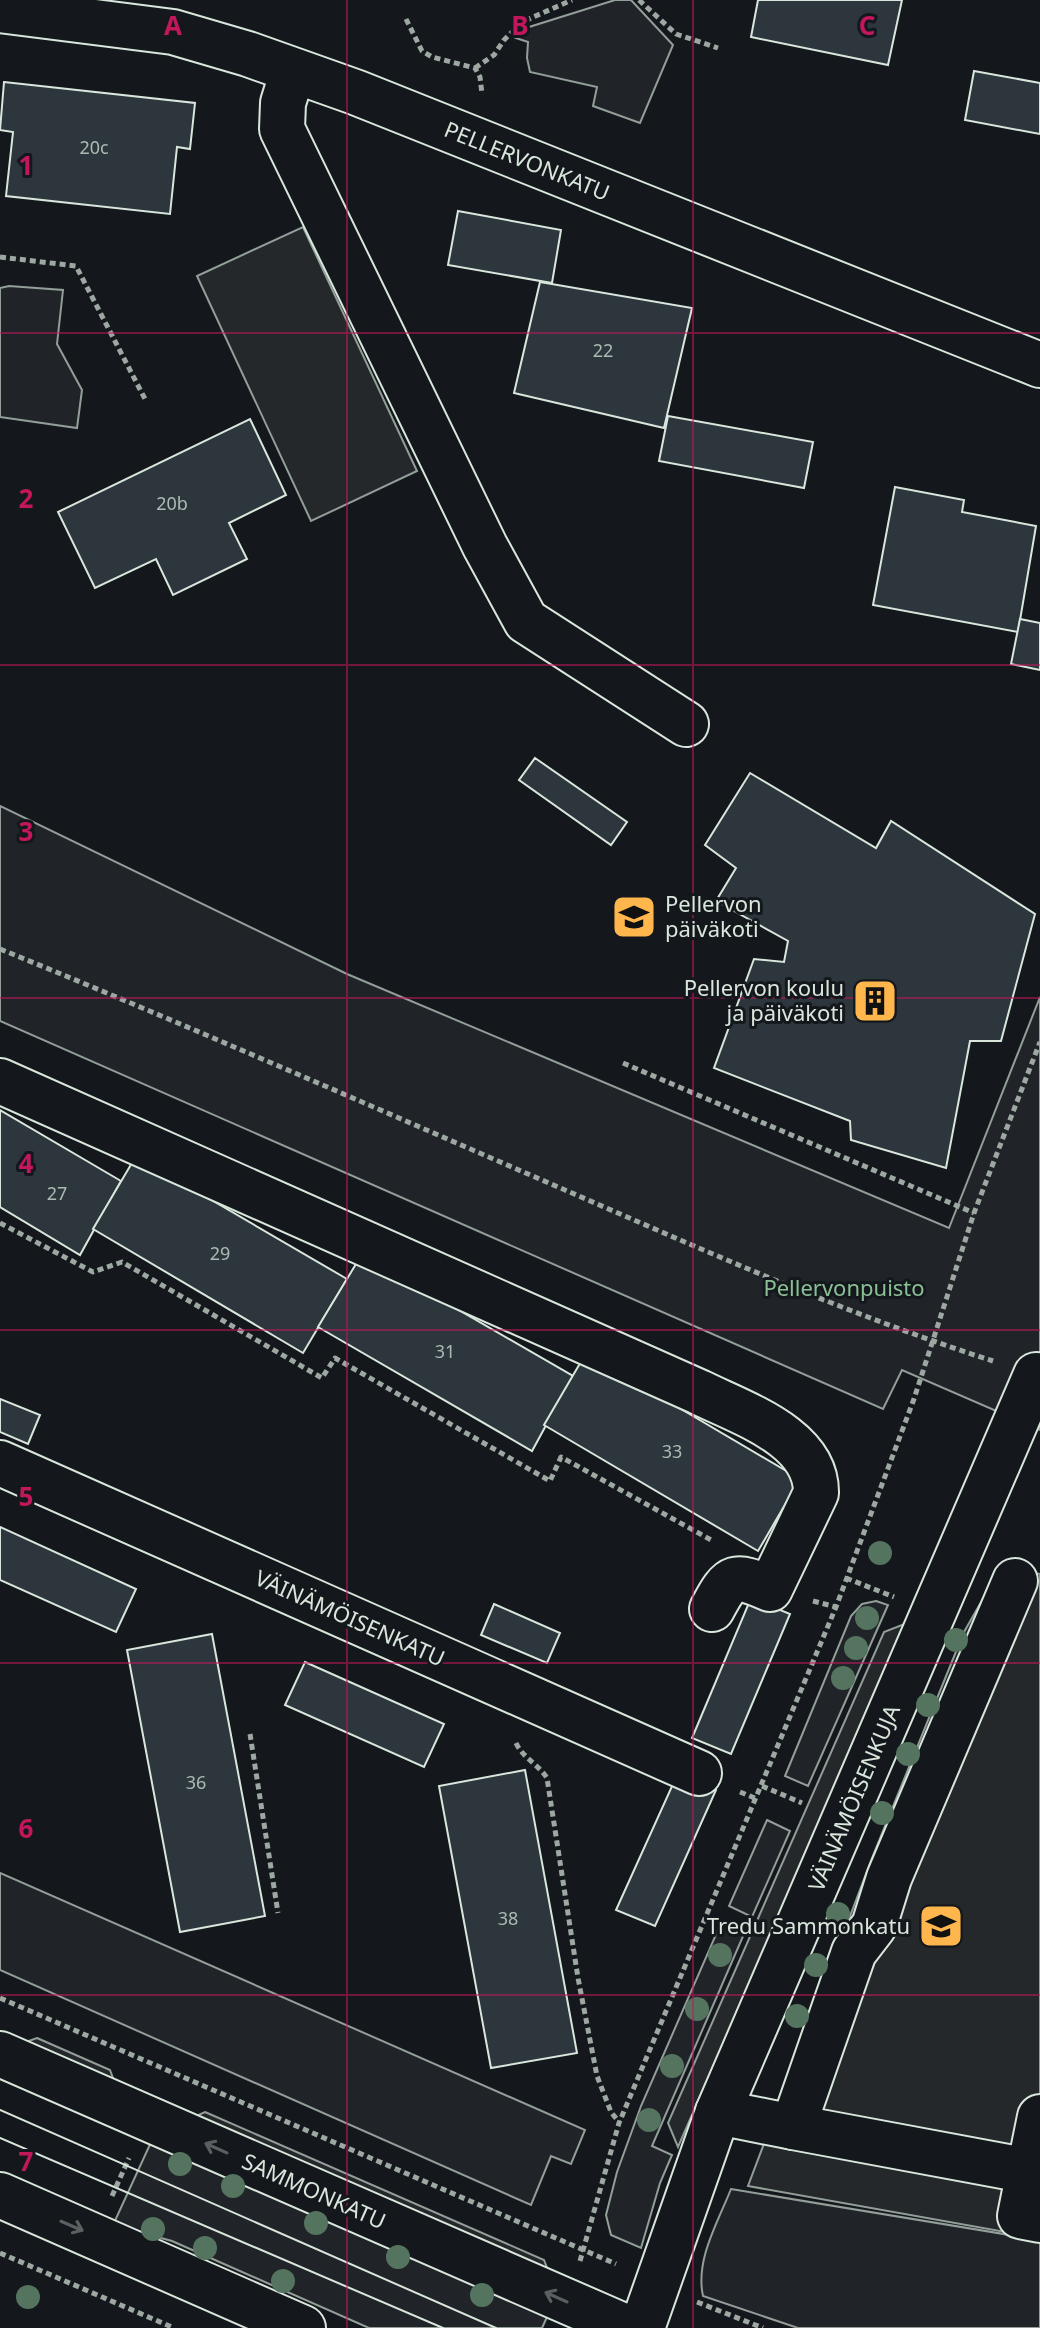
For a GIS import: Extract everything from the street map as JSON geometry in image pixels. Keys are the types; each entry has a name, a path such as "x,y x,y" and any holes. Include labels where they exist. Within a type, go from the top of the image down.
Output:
{"street":[{"name":"PELLERVONKATU","path":"0,10 173,32 355,92 1040,365"},
{"path":"293,71 283,103 282,129 485,546 526,621 686,724"},
{"path":"0,1081 699,1392 799,1448 816,1481 816,1493 770,1589 744,1578 734,1579 724,1587 712,1609"},
{"name":"VÄINÄMÖISENKUJA","path":"642,2328 718,2112 1038,1375"},
{"name":"VÄINÄMÖISENKATU","path":"0,1463 699,1773"},
{"path":"793,2127 854,1952 874,1926 889,1878 1027,1583 956,1564"},
{"name":"SAMMONKATU","path":"0,2054 628,2328"},
{"path":"718,2112 1029,2171"},
{"path":"1040,2117 1020,2216 1040,2220"},
{"path":"0,2195 303,2328"}],"path":[{"path":"406,19 422,51 432,57 475,68 494,55 522,22 572,0"},
{"path":"639,0 676,34 718,48"},
{"path":"475,68 483,91 478,102"},
{"path":"0,257 76,266 145,399"},
{"path":"0,949 685,1242 932,1341 1038,1375"},
{"path":"0,1998 480,2208 582,2249 619,2123 836,1607 914,1399 974,1213 1040,1042"},
{"path":"623,1063 974,1213"},
{"path":"0,1223 93,1272 122,1262 322,1378 335,1358 550,1481 561,1457 723,1547 744,1578"},
{"path":"250,1734 278,1913"},
{"path":"515,1740 521,1754 538,1764 547,1778 578,1978 597,2076 611,2112 619,2123"},
{"path":"73,2285 167,2071"},
{"path":"0,2253 174,2328"},
{"path":"694,2301 748,2325 763,2328"}],"green space":[{"path":"615,0 631,0 673,45 640,123 593,106 597,87 530,72 528,42 516,38 526,28"},
{"path":"0,288 63,290 57,344 82,390 77,428 0,417"},
{"name":"Pellervonpuisto","path":"0,806 347,974 949,1228 1040,997 1040,1430 902,1370 883,1409 0,1021"},
{"path":"876,1601 888,1605 808,1786 785,1776 851,1616 862,1604"},
{"path":"767,1820 790,1831 752,1917 729,1906"},
{"path":"0,1873 585,2130 571,2164 551,2156 531,2205 0,1970"},
{"path":"721,1923 744,1934 652,2146 672,2155 660,2183 641,2248 611,2235 606,2215 617,2172 641,2106"},
{"path":"152,2140 524,2301 547,2317 542,2328 369,2328 172,2241 113,2225"},
{"path":"731,2189 1040,2240 1040,2328 798,2328 703,2296 701,2282 705,2255"}],"shaded area":[{"path":"303,227 417,471 311,521 197,276"},
{"name":"Tredu Sammonkatu","path":"1001,1567 1040,1574 1040,2200 1033,2237 748,2186 872,1858 964,1632"},
{"path":"907,1623 678,2147 668,2123 884,1632"},
{"path":"37,2038 110,2070 118,2092 14,2046"},
{"path":"205,2112 544,2260 551,2278 185,2121"}],"building":[{"path":"758,0 902,0 888,65 751,37"},
{"path":"974,71 1040,83 1040,134 965,120"},
{"path":"4,82 195,103 190,149 177,147 170,214 6,196 13,132 0,130"},
{"path":"458,211 561,230 552,283 448,265"},
{"path":"540,282 692,308 664,428 514,393"},
{"path":"668,416 813,442 804,488 659,461"},
{"path":"250,419 286,495 229,523 247,559 173,595 156,559 95,588 58,512"},
{"path":"895,487 964,500 962,512 1036,526 1018,632 873,605"},
{"path":"1020,619 1040,623 1040,670 1011,664"},
{"path":"535,758 627,822 611,845 519,780"},
{"name":"Pellervon koulu ja päiväkoti","path":"750,773 876,848 891,821 1035,914 1001,1041 970,1041 946,1168 851,1140 850,1121 714,1068 754,959 784,962 788,941 716,901 736,868 705,845"},
{"path":"0,1110 121,1181 80,1255 0,1207"},
{"path":"136,1156 347,1279 303,1353 93,1229"},
{"path":"362,1254 573,1376 532,1451 318,1327"},
{"path":"586,1353 800,1479 758,1551 544,1425"},
{"path":"0,1399 40,1415 28,1444 0,1432"},
{"path":"0,1527 136,1589 116,1632 0,1580"},
{"path":"751,1598 790,1614 731,1754 692,1738"},
{"path":"494,1604 560,1633 547,1663 481,1635"},
{"path":"212,1634 265,1916 180,1932 127,1650"},
{"path":"305,1662 444,1724 424,1767 285,1705"},
{"path":"525,1770 577,2053 491,2068 439,1786"},
{"path":"678,1773 716,1790 655,1926 616,1910"}],"tram line":[{"path":"0,2110 496,2328"},
{"path":"0,2138 443,2328"}],"place":[{"name":"Pellervon päiväkoti","path":"634,917"},
{"name":"Pellervon koulu ja päiväkoti","path":"875,1001"},
{"name":"Tredu Sammonkatu","path":"941,1926"}]}
